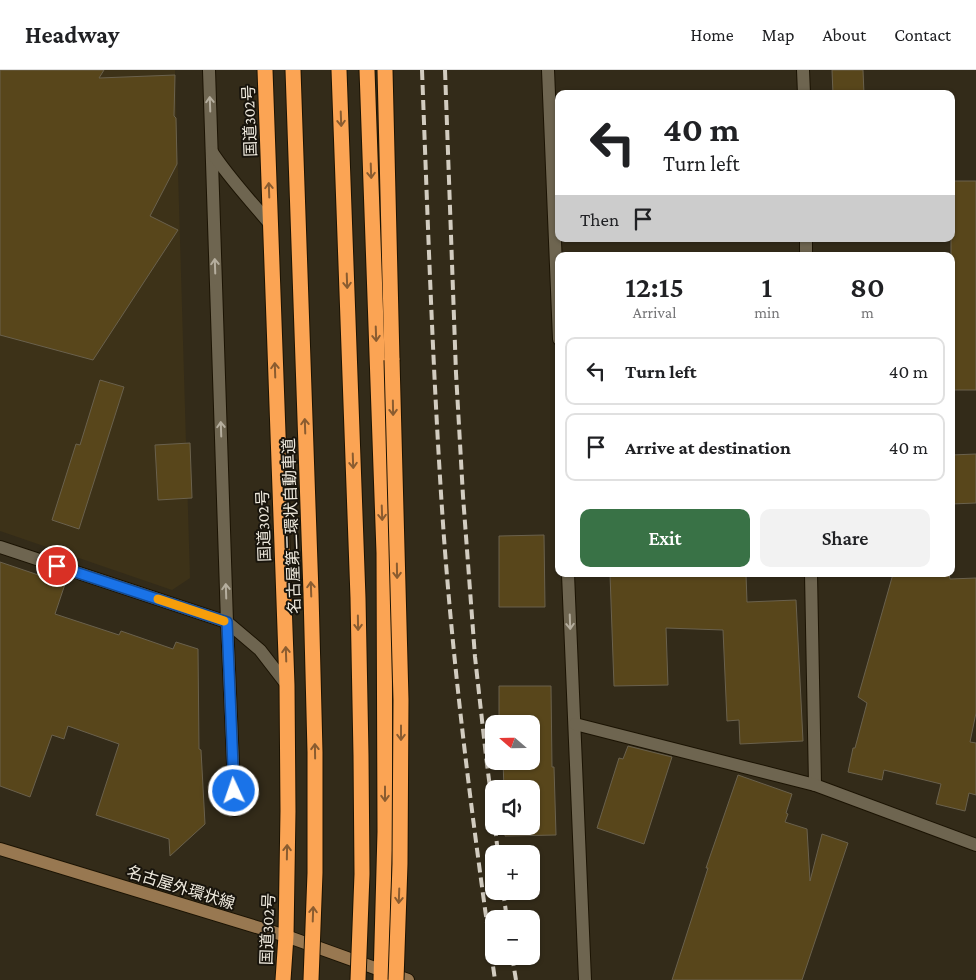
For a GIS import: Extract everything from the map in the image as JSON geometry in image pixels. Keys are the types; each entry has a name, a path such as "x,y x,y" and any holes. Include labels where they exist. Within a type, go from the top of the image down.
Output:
{"highway":[{"name":"国道302号","path":"265,70 287,685 288,811 286,936 283,980"},
{"name":"名古屋第二環状自動車道","path":"293,70 315,752 315,873 312,980"},
{"path":"339,70 358,598 362,874 358,980"},
{"path":"367,70 384,553 385,812 382,975"},
{"path":"385,70 401,700 400,864 396,980"}],"main road":[{"name":"名古屋外環状線","path":"0,849 286,936 382,975 408,980"}],"street":[{"path":"209,70 235,810"},
{"path":"548,70 555,241"},
{"path":"803,70 804,90"},
{"path":"212,151 232,179 270,224"},
{"path":"0,547 227,622 260,650 287,685"},
{"path":"568,577 584,980"},
{"path":"811,577 815,785"},
{"path":"575,724 815,785 976,845"}],"shaded area":[{"path":"0,70 175,70 190,578 172,590 0,531"}],"building":[{"path":"0,70 104,70 99,78 175,75 174,116 176,118 177,164 150,216 178,230 93,360 0,335"},
{"path":"832,70 863,70 864,90 833,90"},
{"path":"955,181 976,181 976,390 955,390 955,252 951,252 951,242 955,242"},
{"path":"100,380 124,387 79,529 52,520 76,444 80,445"},
{"path":"190,443 192,498 158,500 155,445"},
{"path":"976,454 976,503 955,504 955,455"},
{"path":"544,535 545,607 499,607 499,536"},
{"path":"0,562 65,584 55,614 119,635 121,631 173,649 176,642 198,649 199,749 201,750 205,824 170,856 169,839 96,815 119,744 68,726 64,739 52,735 30,797 0,786"},
{"path":"610,577 746,577 747,602 796,600 803,741 740,744 739,720 727,721 723,630 666,628 668,685 614,686"},
{"path":"892,577 976,578 976,713 970,742 976,743 976,795 969,793 965,811 936,804 941,784 884,770 882,780 848,772 853,748 855,748 867,703 858,697"},
{"path":"499,686 551,686 552,767 554,767 556,835 505,836 540,835 540,780 504,780 503,770 540,770 540,715 499,715"},
{"path":"628,746 672,757 644,844 597,828 619,758 623,759"},
{"path":"738,775 792,794 785,822 807,829 810,881 822,834 848,843 802,980 672,980 708,868 706,868"}],"railway":[{"path":"422,70 434,362 444,538 466,759 495,980"},
{"path":"445,70 456,373 463,496 475,657 489,780"},
{"path":"496,835 497,845"},
{"path":"504,900 506,910"},
{"path":"514,965 516,980"}],"slow traffic":[{"path":"158,599 224,621"}],"route":[{"path":"57,566 227,622 234,791"}]}
